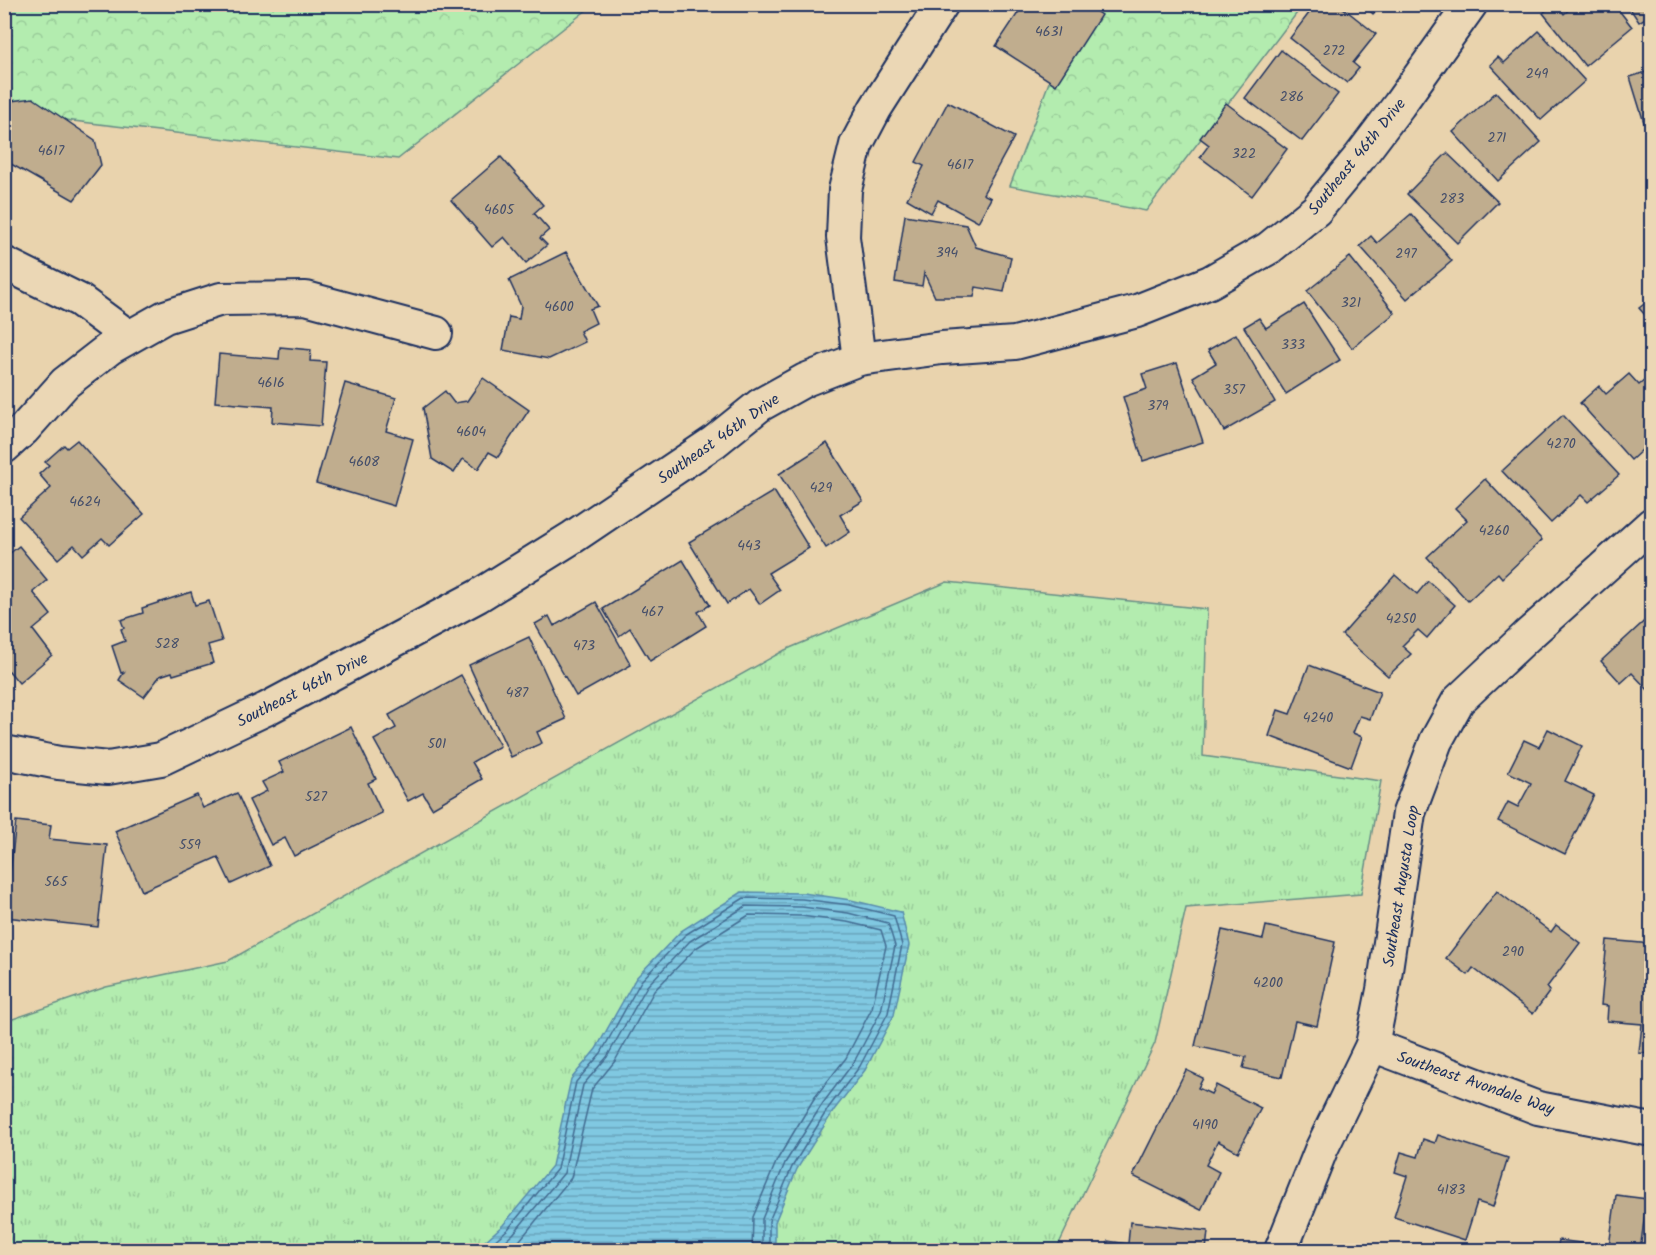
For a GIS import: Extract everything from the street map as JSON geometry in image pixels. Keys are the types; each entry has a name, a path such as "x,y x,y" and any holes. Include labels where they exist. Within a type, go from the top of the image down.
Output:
{"street":[{"path":"859,359 843,237 845,190 850,168 856,145 875,109 942,4"},
{"name":"Southeast 46th Drive","path":"4,752 59,763 108,768 161,759 266,710 478,596 573,537 714,442 760,405 806,380 859,359 942,348 1015,343 1137,311 1210,282 1269,248 1316,210 1400,105 1471,4"},
{"path":"4,263 79,300 129,337"},
{"path":"4,447 24,429 65,383 110,348 165,317 221,299 306,298 436,333"},
{"name":"Southeast Augusta Loop","path":"1281,1251 1321,1150 1372,1045 1383,990 1409,813 1436,741 1458,701 1652,524"},
{"name":"Southeast Avondale Way","path":"1372,1045 1538,1108 1652,1130"}],"green space":[{"path":"5,5 593,5 398,159 5,113"},
{"path":"1078,5 1303,5 1146,211 1010,186"},
{"path":"947,582 1207,609 1203,756 1381,781 1361,894 1186,908 1155,1043 1056,1250 5,1250 4,1022 106,987 228,961 785,650"}],"water":[{"path":"742,892 803,893 851,900 901,912 909,945 894,1015 865,1070 834,1110 797,1169 775,1222 775,1250 475,1250 503,1225 552,1166 571,1079 596,1049 636,978 681,931"}],"building":[{"path":"1013,4 1085,4 1101,15 1056,85 996,46 1020,10"},
{"path":"1316,4 1338,4 1376,34 1353,63 1359,68 1347,83 1290,38"},
{"path":"1363,4 1382,4 1373,14"},
{"path":"1557,4 1564,14 1573,6 1571,4 1614,4 1632,27 1585,66 1543,13"},
{"path":"1627,4 1652,4 1652,14 1639,22"},
{"path":"1539,31 1585,81 1541,120 1490,65 1498,57 1504,63"},
{"path":"1281,50 1338,94 1302,141 1245,98"},
{"path":"1652,70 1652,127 1646,129 1630,77"},
{"path":"1496,92 1541,142 1498,181 1453,132"},
{"path":"33,98 95,140 101,165 74,200 4,160 4,102"},
{"path":"948,102 1014,137 983,194 991,198 978,222 938,200 931,213 907,199 924,166 916,162"},
{"path":"1226,103 1287,149 1252,196 1200,157 1209,145 1200,138"},
{"path":"1447,153 1498,202 1457,243 1407,194"},
{"path":"501,157 543,205 534,213 549,230 540,238 547,245 526,263 504,237 492,247 451,200"},
{"path":"1411,214 1452,261 1407,299 1360,246 1371,236 1377,243"},
{"path":"905,215 966,225 976,247 1011,257 1004,292 976,287 974,297 935,297 924,273 922,286 895,282"},
{"path":"566,252 598,306 590,309 596,323 580,331 585,342 549,359 503,350 509,317 519,319 521,306 509,280"},
{"path":"1350,257 1395,313 1352,348 1307,291"},
{"path":"1652,298 1652,323 1639,308"},
{"path":"1304,304 1340,360 1286,394 1244,327 1259,318 1266,328"},
{"path":"1236,334 1275,402 1224,431 1193,377 1216,363 1208,350"},
{"path":"280,347 311,350 310,361 326,362 321,426 272,422 273,407 215,402 219,354 279,359"},
{"path":"1177,363 1203,442 1143,461 1123,397 1147,389 1142,374"},
{"path":"1629,374 1639,385 1652,374 1652,441 1631,460 1580,403 1599,386 1606,394"},
{"path":"483,378 529,410 498,457 489,452 478,469 463,459 454,473 432,459 423,408 445,391 454,403 467,401"},
{"path":"345,383 396,398 386,431 413,439 394,506 316,483"},
{"path":"1563,415 1619,475 1588,502 1581,495 1551,523 1502,471"},
{"path":"77,440 144,514 109,545 102,538 83,555 74,545 58,559 19,517 51,488 39,474 49,465 45,462 64,445 67,448"},
{"path":"827,443 863,501 840,515 850,532 826,548 779,474"},
{"path":"1485,479 1542,540 1502,578 1498,573 1468,601 1427,557 1467,520 1455,508"},
{"path":"774,491 809,548 768,573 780,590 760,604 749,589 727,604 689,542"},
{"path":"19,546 47,580 33,592 51,615 33,630 52,655 19,683 9,671 4,674 4,558"},
{"path":"683,560 710,605 698,612 706,626 650,661 630,628 619,636 603,609"},
{"path":"1395,575 1417,594 1428,581 1455,605 1427,638 1418,630 1402,646 1411,654 1388,676 1342,635"},
{"path":"191,592 195,605 209,601 222,641 208,645 213,663 173,675 172,672 160,676 144,697 119,680 124,672 121,673 112,646 125,641 121,620 143,613 142,608"},
{"path":"596,602 631,665 576,696 535,624 549,616 554,626"},
{"path":"1652,614 1652,694 1632,673 1621,683 1601,661"},
{"path":"529,637 566,719 537,732 542,743 511,757 469,665"},
{"path":"1309,665 1380,692 1370,719 1360,716 1353,733 1362,737 1351,767 1269,736 1278,710 1290,714"},
{"path":"461,675 500,746 472,762 482,779 432,808 423,793 408,801 374,740 396,728 389,715"},
{"path":"351,727 376,779 368,783 382,813 294,856 285,838 271,845 249,800 267,791 262,782 284,772 279,762"},
{"path":"1548,729 1582,746 1565,781 1594,795 1565,854 1498,821 1508,802 1518,807 1531,783 1508,772 1524,740 1539,747"},
{"path":"237,793 270,866 231,884 218,857 142,891 115,831 197,795 203,808"},
{"path":"16,821 51,825 49,839 107,845 98,927 5,917"},
{"path":"1497,891 1551,932 1556,925 1580,943 1547,987 1550,991 1533,1014 1473,968 1468,975 1446,958"},
{"path":"1266,926 1335,942 1317,1026 1295,1021 1282,1077 1243,1068 1246,1057 1195,1046 1222,930 1263,939"},
{"path":"1607,940 1652,944 1652,1054 1639,1053 1642,1024 1607,1021 1608,1006 1601,1005"},
{"path":"1186,1070 1203,1078 1198,1088 1211,1094 1216,1085 1261,1108 1238,1152 1218,1141 1206,1165 1219,1172 1201,1210 1133,1176"},
{"path":"1438,1135 1508,1158 1493,1207 1477,1202 1465,1240 1394,1217 1407,1176 1395,1172 1401,1152 1418,1157 1423,1139 1435,1143"},
{"path":"1616,1195 1647,1199 1640,1250 1557,1250 1559,1240 1609,1247"},
{"path":"1130,1222 1208,1231 1206,1250 1107,1250 1108,1241 1128,1244"}]}
